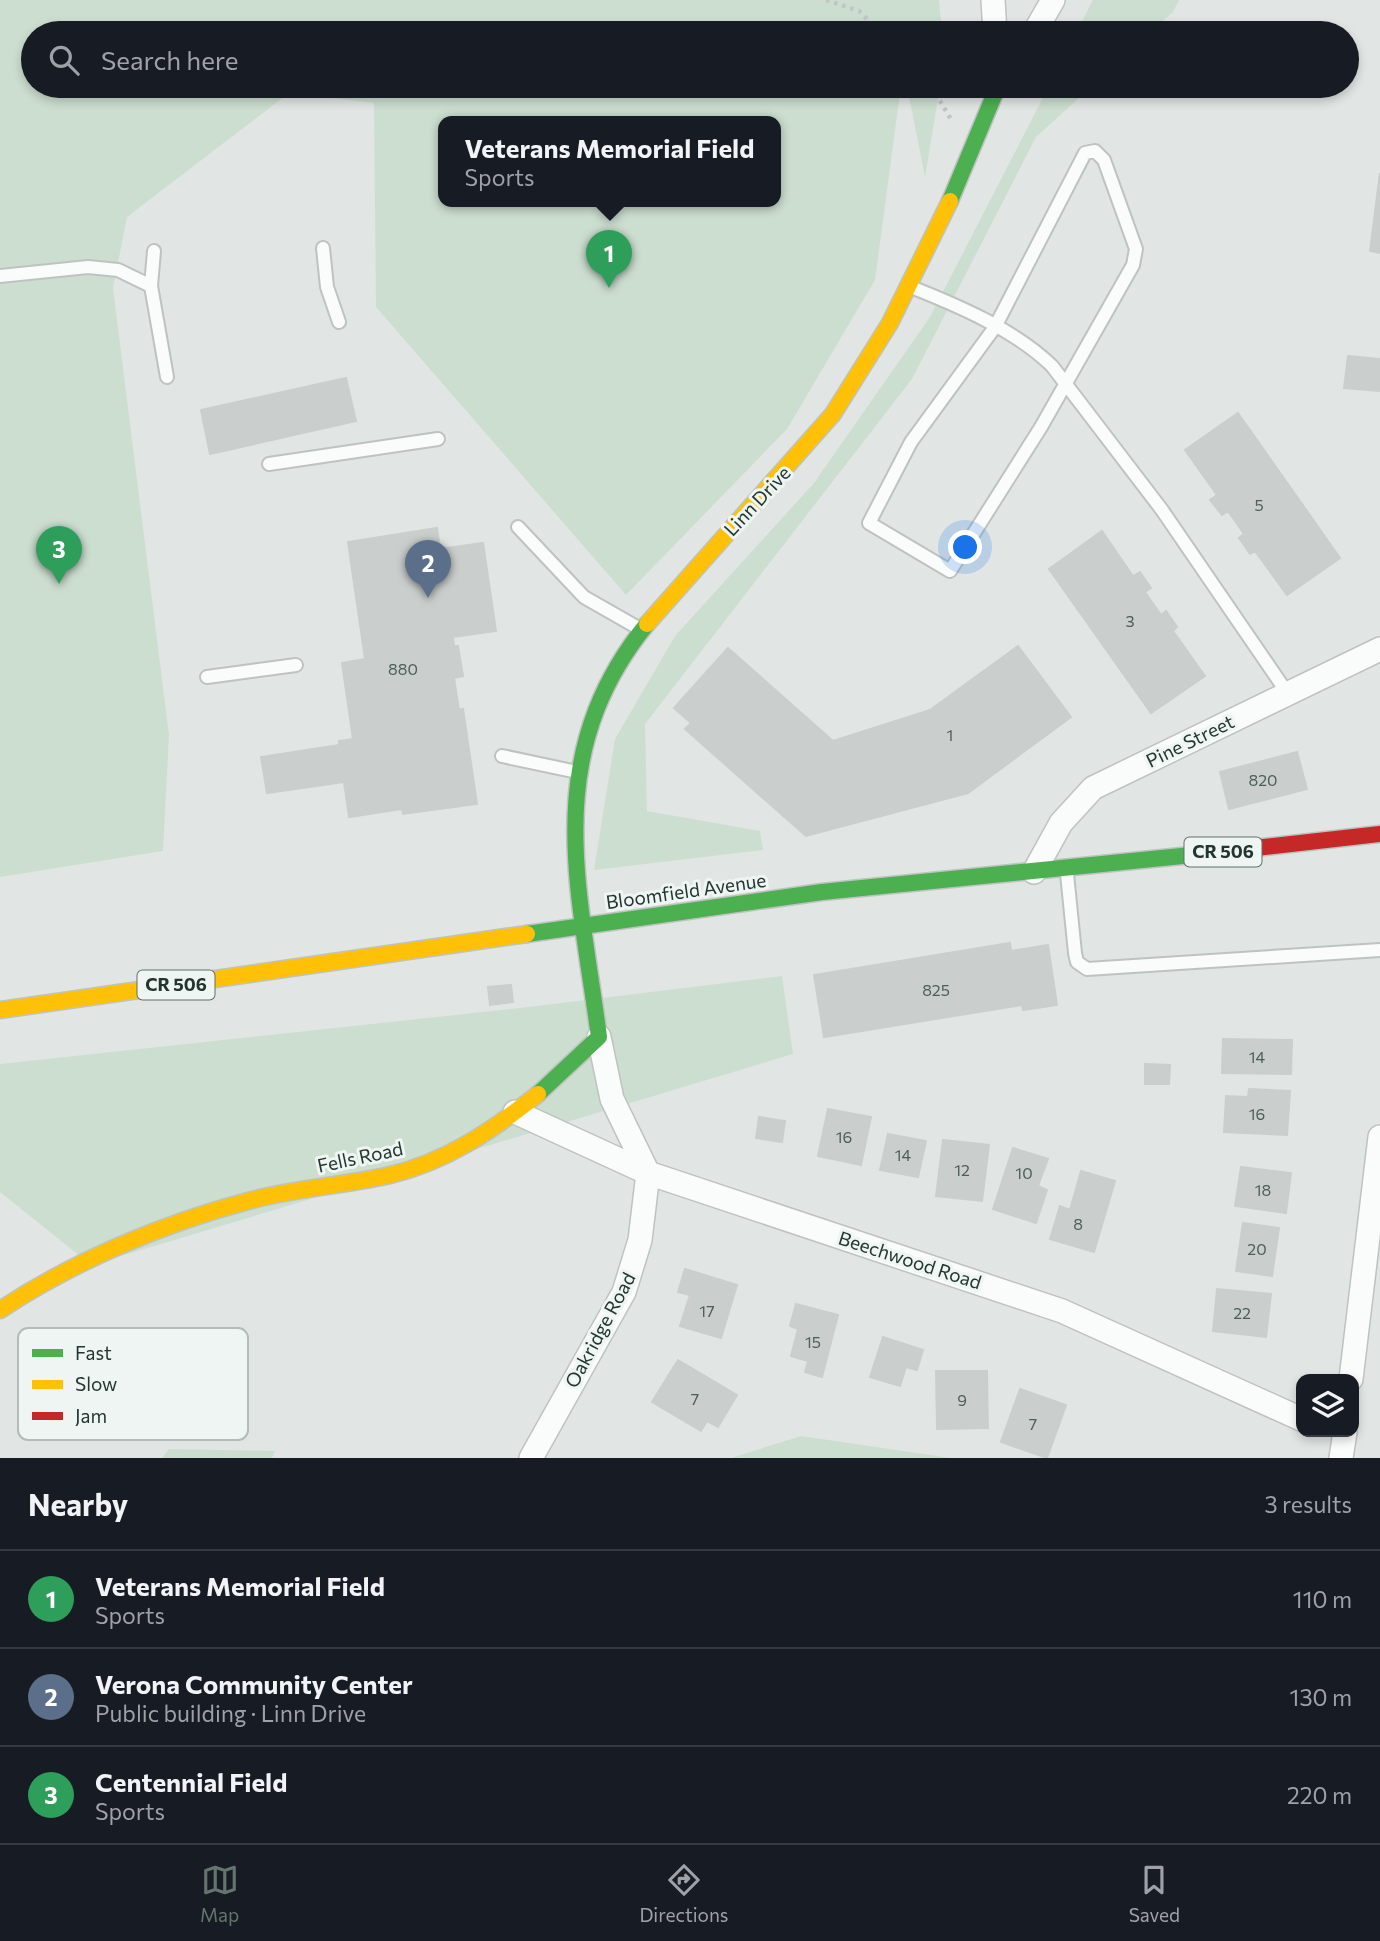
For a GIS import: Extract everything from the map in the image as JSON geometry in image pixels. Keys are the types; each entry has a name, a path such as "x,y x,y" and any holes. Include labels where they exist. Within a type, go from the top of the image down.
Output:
{"street":[{"path":"993,0 994,21"},
{"path":"1041,21 1053,0"},
{"name":"Linn Drive","path":"584,926 573,844 578,772 605,689 640,629 816,437 885,337 973,158 994,98"},
{"name":"Pine Street","path":"1034,872 1061,823 1093,788 1380,649"},
{"name":"Bloomfield Avenue","path":"0,1010 822,892 1067,870 1380,834"},
{"path":"584,926 599,1037 612,1099 648,1173"},
{"name":"Fells Road","path":"0,1310 83,1262 234,1205 291,1191 357,1183 430,1162 464,1145 515,1112 564,1072 599,1037"},
{"name":"Beechwood Road","path":"515,1112 648,1173 1062,1311 1296,1417"},
{"path":"1352,1374 1380,1137"},
{"name":"Oakridge Road","path":"531,1458 624,1292 640,1240 648,1173"}],"lane":[{"path":"1095,151 1104,160 1136,249 1133,265 1065,382 1041,427 950,571 869,523 911,442 995,327 1085,153 1095,151"},
{"path":"323,248 327,287 339,322"},
{"path":"153,251 151,286 167,377"},
{"path":"0,276 88,267 118,270 151,286"},
{"path":"909,286 995,327 1038,352 1065,382 1162,509 1288,694"},
{"path":"270,464 438,439"},
{"path":"519,527 584,597 640,629"},
{"path":"207,677 296,665"},
{"path":"502,756 578,772"},
{"path":"1067,870 1075,953 1081,967 1087,969 1380,950"}],"path":[{"path":"826,0 859,11 869,21"},
{"path":"938,98 956,128"}],"green space":[{"path":"0,0 939,0 941,21 21,21 21,98 282,98 127,217 113,288 169,735 163,851 0,877"},
{"path":"1093,0 1179,0 1173,12 1163,21 1082,21"},
{"path":"332,98 899,98 875,280 787,429 626,595 376,307 374,103"},
{"path":"909,98 938,98 925,177"},
{"path":"1043,98 1079,98 1036,137 912,379 645,724 647,811 760,831 763,850 594,870 615,739 675,636 814,483 930,317"},
{"path":"782,976 793,1054 91,1265 0,1192 0,1064 520,1008"},
{"path":"801,1436 951,1458 731,1458"},
{"path":"169,1449 275,1451 272,1458 162,1458"}],"building":[{"path":"1380,173 1380,253 1370,251"},
{"path":"1348,356 1380,359 1380,391 1344,388"},
{"path":"346,378 356,421 210,454 201,410"},
{"path":"1238,413 1340,558 1287,595 1255,551 1250,554 1239,538 1244,534 1228,511 1222,515 1210,500 1217,495 1185,450"},
{"path":"437,528 440,549 483,543 496,631 453,637 454,646 458,646 463,676 454,678 459,710 463,709 477,804 403,814 402,809 349,817 344,782 267,793 261,757 339,745 339,741 353,739 342,663 365,659 348,542"},
{"path":"1102,531 1133,576 1140,572 1151,588 1145,592 1161,615 1166,611 1177,627 1173,631 1205,676 1151,713 1049,569"},
{"path":"1018,646 1071,717 968,793 806,836 685,729 691,723 674,708 728,648 833,741 930,710"},
{"path":"1297,752 1307,789 1229,809 1220,772"},
{"path":"1010,943 1011,951 1048,945 1057,1005 1023,1010 1022,1005 824,1037 814,975"},
{"path":"511,985 513,1002 490,1005 488,987"},
{"path":"1223,1039 1292,1040 1291,1074 1222,1073"},
{"path":"1145,1064 1170,1065 1169,1084 1145,1084"},
{"path":"1249,1089 1290,1091 1287,1135 1224,1132 1226,1096 1248,1097"},
{"path":"828,1109 871,1117 861,1165 818,1156"},
{"path":"759,1117 785,1121 782,1142 756,1138"},
{"path":"888,1134 926,1141 918,1177 880,1170"},
{"path":"943,1140 989,1145 982,1201 936,1196"},
{"path":"1013,1148 1048,1159 1038,1186 1047,1190 1036,1223 993,1209"},
{"path":"1241,1167 1291,1173 1286,1213 1235,1206"},
{"path":"1081,1171 1115,1181 1094,1252 1050,1239 1060,1206 1070,1210"},
{"path":"1243,1223 1279,1228 1272,1276 1236,1271"},
{"path":"685,1269 737,1285 721,1338 680,1326 690,1295 678,1292"},
{"path":"1217,1289 1271,1294 1266,1337 1213,1331"},
{"path":"796,1304 838,1315 822,1377 805,1372 808,1361 791,1356 798,1329 790,1326"},
{"path":"883,1337 923,1350 917,1370 906,1367 900,1386 870,1377"},
{"path":"678,1360 737,1395 718,1427 707,1421 701,1431 652,1402"},
{"path":"936,1371 987,1371 988,1428 937,1429"},
{"path":"1020,1389 1066,1405 1047,1458 1001,1442"}],"traffic: fast":[{"path":"950,201 993,98"},
{"path":"538,1094 599,1037 577,875 575,823 580,773 592,723 613,673 647,624"},
{"path":"527,934 822,892 1202,854"}],"traffic: slow":[{"path":"647,624 833,414 890,323 950,201"},
{"path":"0,1010 527,934"},
{"path":"0,1310 88,1260 183,1221 266,1197 372,1179 430,1162 486,1132 538,1094"}],"traffic: jam":[{"path":"1202,854 1380,834"}],"place":[{"name":"Veterans Memorial Field","path":"609,288"},
{"name":"Centennial Field","path":"59,584"},
{"name":"Verona Community Center","path":"428,598"}]}
